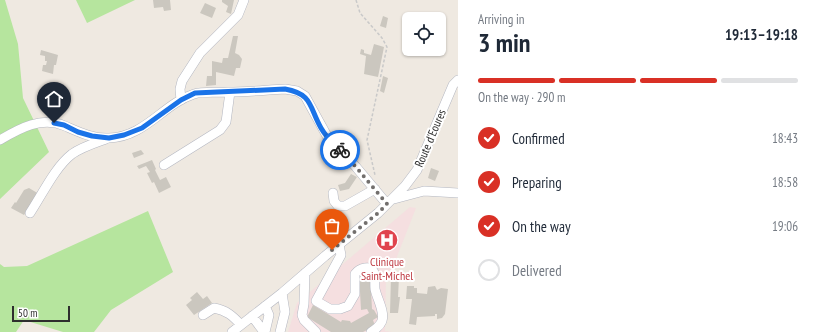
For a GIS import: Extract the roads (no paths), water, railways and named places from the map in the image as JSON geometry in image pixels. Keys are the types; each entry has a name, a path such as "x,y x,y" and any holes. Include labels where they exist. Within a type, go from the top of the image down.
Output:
{"street":[{"path":"181,100 180,89 182,81 200,53 238,14 244,0"},
{"name":"Route d'Eoures","path":"232,332 282,293 378,213 406,186 417,170 453,85 458,80"},
{"path":"30,213 58,169 72,154 92,144 142,128 181,100 195,93 285,89 296,91 305,96 326,136 375,189 390,201 424,191 458,193"},
{"path":"164,165 220,130 226,122 230,92"},
{"path":"0,140 13,132 28,126 45,122 64,125 78,132 92,136 109,138"},
{"path":"0,134 13,132"},
{"path":"333,193 334,201 338,206 345,206 375,189"},
{"path":"339,245 341,255 316,302 330,309 340,309 348,306 355,294 355,274 361,269 370,267 374,272 375,288 382,313 382,321 376,329 371,332"},
{"path":"305,273 304,304 302,315 304,320 316,332"},
{"path":"280,332 285,312 282,293"},
{"path":"265,306 268,315 265,332"},
{"path":"203,315 214,308 224,310 241,325"},
{"path":"252,316 265,332"}],"place":[{"name":"Clinique Saint-Michel","path":"387,240"}]}
